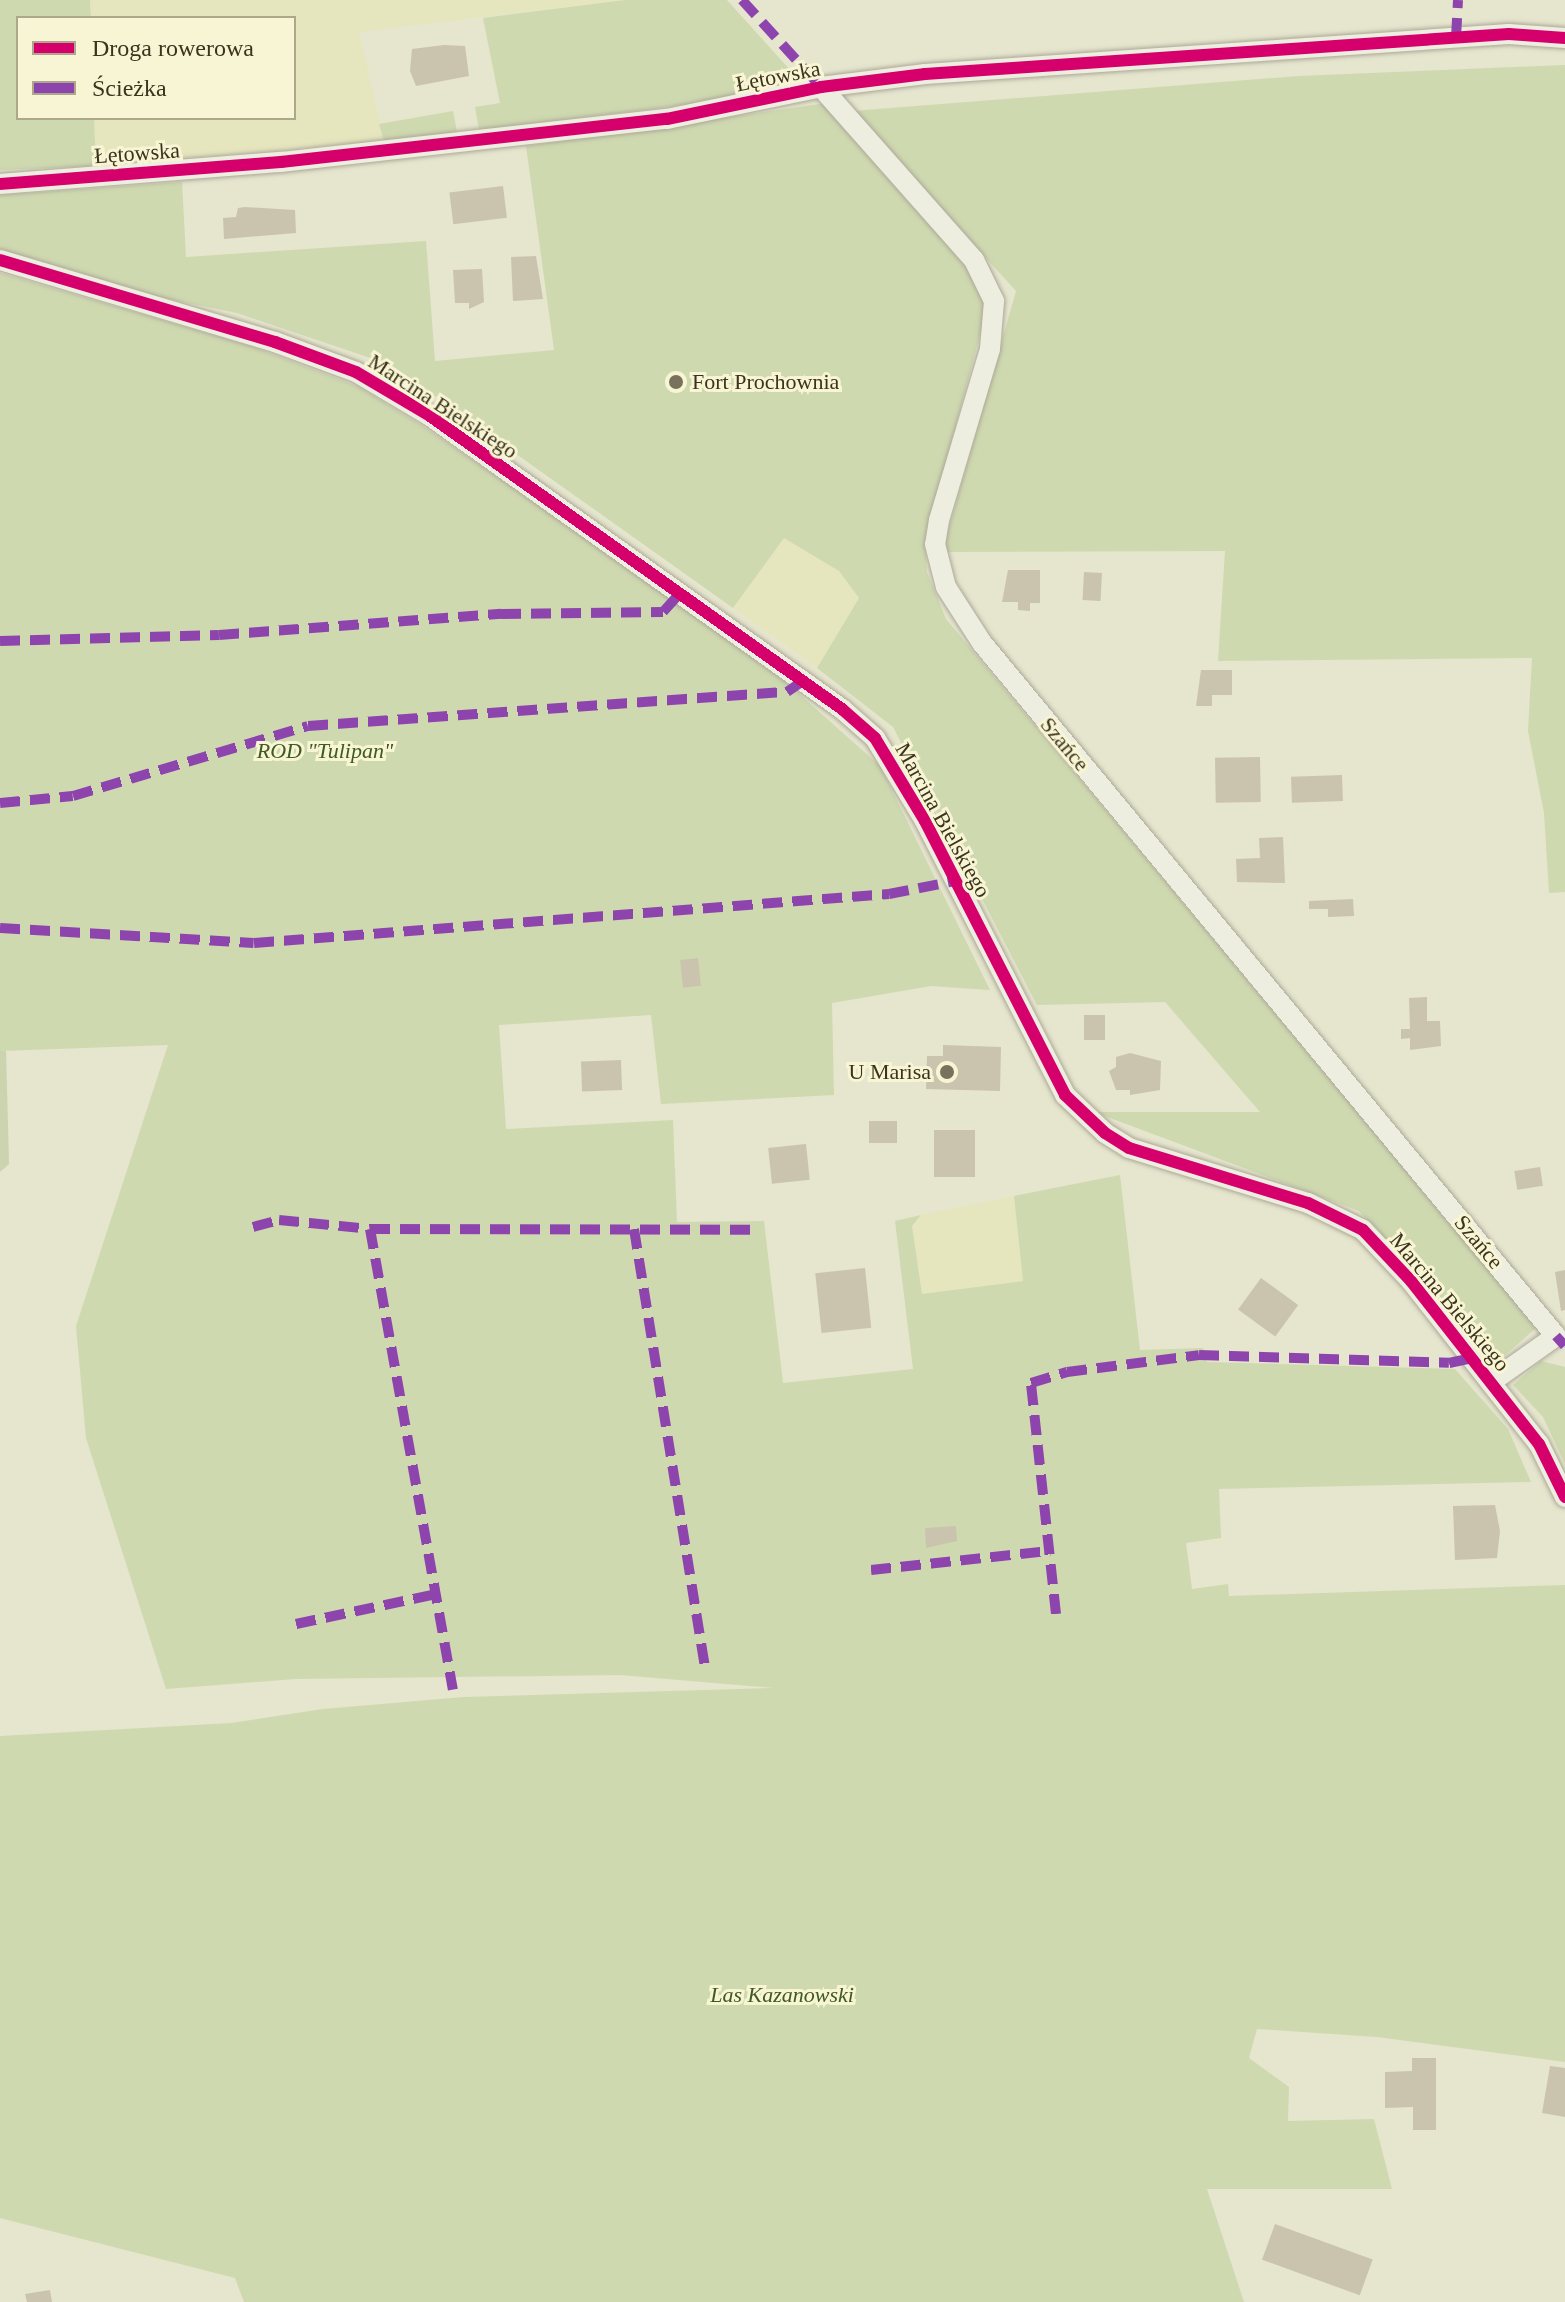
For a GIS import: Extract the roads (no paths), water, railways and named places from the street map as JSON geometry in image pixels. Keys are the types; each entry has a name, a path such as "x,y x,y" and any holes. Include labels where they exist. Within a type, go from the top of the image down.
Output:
{"street":[{"name":"Łętowska","path":"0,184 281,162 667,119 821,87 925,74 1496,35 1565,38"},
{"name":"Szańce","path":"821,87 974,260 994,301 990,349 935,544 946,587 968,627 1556,1336 1491,1382"},
{"name":"Marcina Bielskiego","path":"0,260 275,342 356,372 430,416 842,709 875,738 893,768 1065,1095 1085,1117 1129,1148 1308,1203 1363,1230 1411,1281 1539,1444 1565,1497"}],"place":[{"name":"Fort Prochownia","path":"676,382"},
{"name":"U Marisa","path":"947,1072"}],"park label":[{"name":"ROD \"Tulipan\"","path":"325,751"},
{"name":"Las Kazanowski","path":"782,1995"}]}
